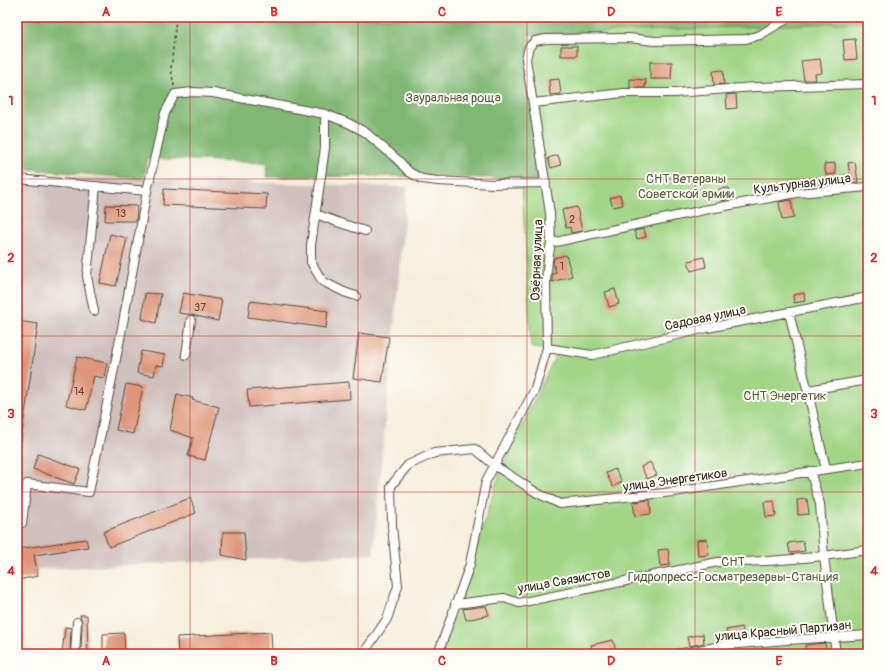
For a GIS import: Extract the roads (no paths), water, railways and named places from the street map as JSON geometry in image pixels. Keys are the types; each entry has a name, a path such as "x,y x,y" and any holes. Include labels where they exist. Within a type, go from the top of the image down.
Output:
{"street":[{"name":"Озёрная улица","path":"438,654 470,564 486,481 535,389 547,348 546,282 551,243 550,212 526,59 529,47 535,41 546,39 629,38 654,41 746,39 760,35 790,17"},
{"path":"533,103 624,93 675,93 755,87 868,84"},
{"path":"22,523 27,484 89,492 120,339 147,191 165,113 175,94 193,92 213,93 325,114 348,123 365,132 398,160 409,172 422,179 494,184 546,183"},
{"path":"325,114 325,148 311,245 311,262 322,281 356,296"},
{"path":"17,179 147,191"},
{"path":"94,311 87,276 96,186"},
{"name":"Культурная улица","path":"551,243 704,210 797,193 868,187"},
{"path":"316,214 365,231"},
{"name":"Садовая улица","path":"547,348 592,355 707,328 868,297"},
{"path":"789,312 826,469"},
{"path":"186,355 191,320"},
{"path":"808,390 868,380"},
{"name":"улица Энергетиков","path":"363,654 387,619 398,586 392,526 391,486 408,465 434,453 475,449 494,465 537,493 560,504 673,492 868,463"},
{"path":"810,471 820,504 824,556 836,654"},
{"name":"улица Связистов","path":"455,604 504,598 518,603 718,562 745,563 824,556 868,550"},
{"path":"75,654 77,622"},
{"name":"улица Красный Партизан","path":"677,654 727,645 868,636"}],"park label":[{"name":"Зауральная роща","path":"453,97"},
{"name":"СНТ Ветераны Советской армии","path":"686,186"},
{"name":"СНТ Энергетик","path":"785,395"},
{"name":"СНТ Гидропресс-Госматрезервы-Станция","path":"733,568"}]}
